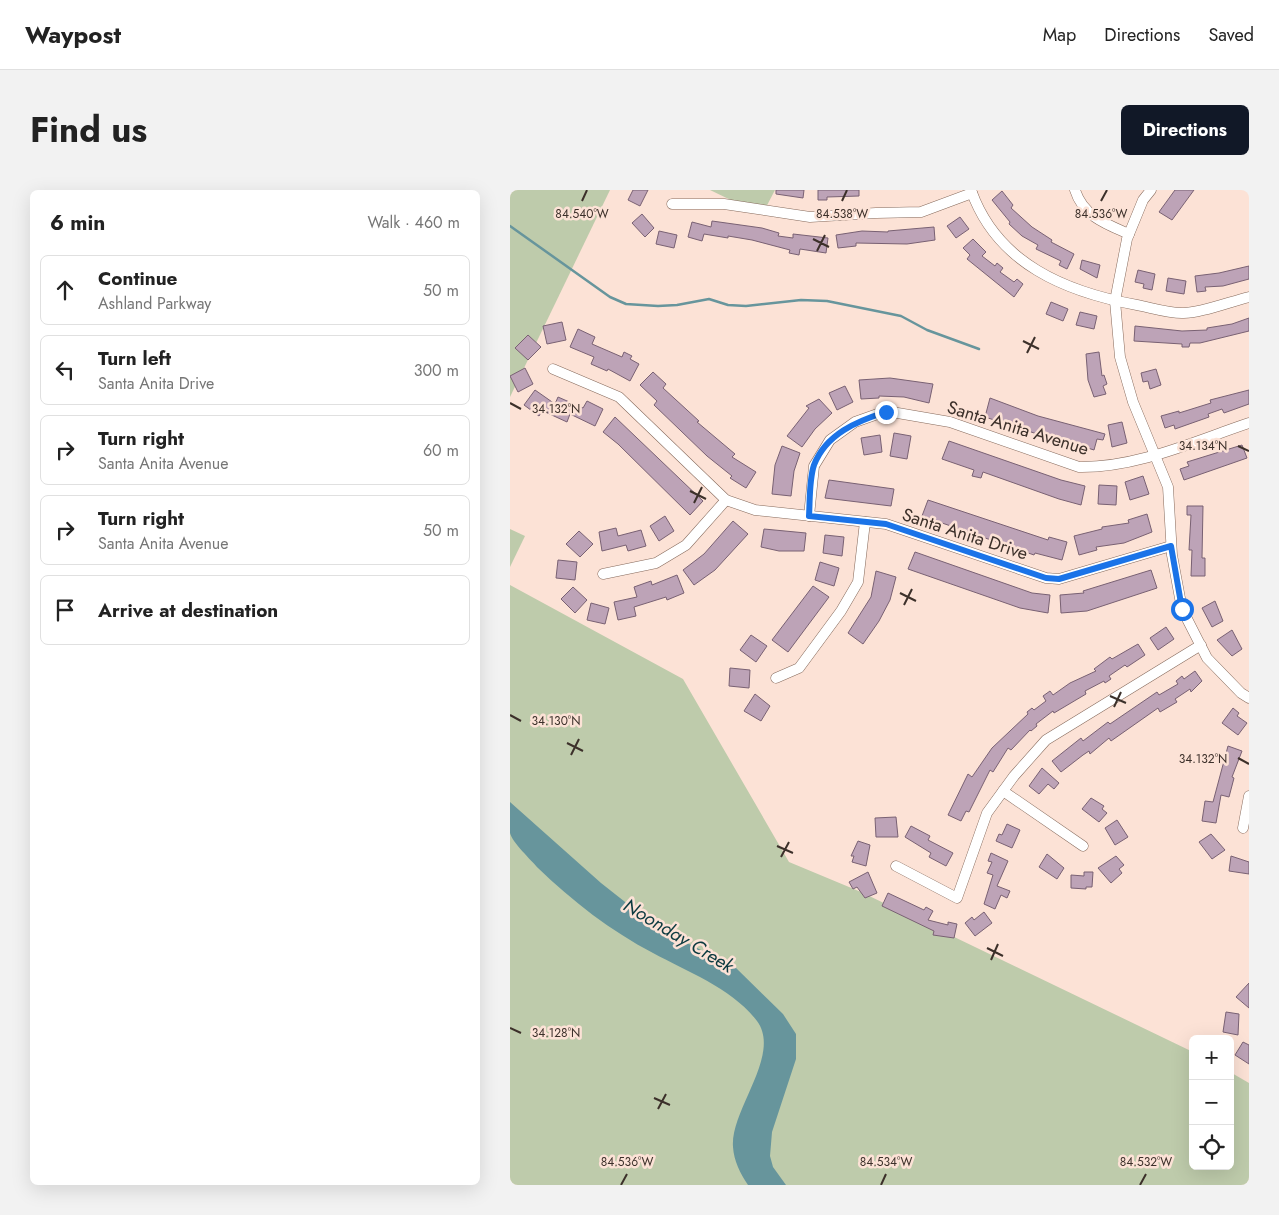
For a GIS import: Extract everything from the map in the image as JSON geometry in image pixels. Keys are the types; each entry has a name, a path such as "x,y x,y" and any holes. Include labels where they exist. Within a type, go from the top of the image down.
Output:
{"street":[{"path":"1075,190 1078,200 1089,214 1102,223 1129,234"},
{"path":"1151,190 1143,200 1129,234 1115,301 1120,357 1133,402 1168,487 1171,546 1182,609 1208,658 1241,694 1249,698"},
{"path":"672,204 724,204 810,217 876,212 921,212 971,191 978,212 1008,248 1045,277 1078,292 1183,314 1249,297"},
{"name":"Santa Anita Drive","path":"553,369 619,396 726,500 754,510 886,524 1046,578 1059,579 1171,546"},
{"name":"Santa Anita Avenue","path":"809,516 814,466 830,440 855,422 886,412 950,422 1079,467 1097,467 1155,455 1249,422"},
{"path":"603,574 656,563 686,545 726,500"},
{"path":"776,678 799,668 841,611 858,582 865,522"},
{"path":"896,866 957,898 987,813 1003,790 1046,740 1201,645"},
{"path":"1003,790 1083,846"},
{"path":"1243,828 1249,796"}],"green space":[{"path":"510,190 610,190 510,397"},
{"path":"710,190 775,190 762,215"},
{"path":"510,529 525,536 510,567"},
{"path":"510,585 683,679 789,862 861,892 1189,1050 1189,1170 1234,1170 1234,1074 1249,1083 1249,1185 510,1185"}],"water":[{"path":"510,802 601,883 634,909 689,944 735,967 783,1014 796,1034 796,1059 772,1132 770,1156 773,1167 786,1185 748,1185 738,1167 733,1147 734,1132 739,1116 760,1066 763,1035 757,1021 723,990 637,944 578,904 538,868 511,837"}],"building":[{"path":"633,190 648,190 640,206 628,200"},
{"path":"776,190 804,190 803,198 776,194"},
{"path":"818,190 859,190 859,196 827,197 827,200 818,200"},
{"path":"1175,190 1194,190 1172,220 1159,212"},
{"path":"1002,191 1013,205 1011,208 1032,227 1052,240 1051,242 1074,254 1067,269 1059,265 1061,261 1036,249 1038,245 1022,236 1009,224 1010,222 992,200"},
{"path":"642,214 654,228 645,237 632,223"},
{"path":"960,217 969,229 956,238 947,226"},
{"path":"712,221 762,228 779,233 778,236 793,238 793,234 828,238 826,253 800,249 799,255 789,253 790,250 728,236 728,238 704,234 702,241 688,237 692,222 711,227"},
{"path":"934,227 935,240 907,244 856,243 856,246 838,248 836,235 862,231 888,232"},
{"path":"659,231 677,235 674,248 656,244"},
{"path":"973,239 986,252 982,256 995,266 997,263 1003,268 1000,272 1014,282 1017,279 1023,284 1014,297 967,259 970,255 963,248"},
{"path":"1082,260 1100,265 1097,278 1080,269"},
{"path":"1249,266 1249,279 1223,286 1205,287 1206,291 1197,292 1195,276"},
{"path":"1138,270 1155,274 1152,290 1143,288 1144,284 1135,282"},
{"path":"1168,278 1186,281 1184,294 1166,291"},
{"path":"1051,302 1068,309 1063,321 1046,314"},
{"path":"1080,312 1097,316 1094,329 1076,325"},
{"path":"1249,318 1249,331 1200,343 1190,343 1189,347 1182,347 1182,344 1134,341 1135,326 1182,331 1207,330 1207,328 1232,324"},
{"path":"562,322 566,340 547,344 543,326"},
{"path":"578,329 595,337 592,344 622,357 624,352 632,356 630,359 639,364 630,381 608,369 607,371 591,364 594,357 570,347"},
{"path":"528,335 541,347 528,360 515,348"},
{"path":"1099,352 1102,376 1104,375 1107,384 1103,386 1106,394 1094,397 1088,380 1086,354"},
{"path":"525,368 533,384 518,392 510,376"},
{"path":"1156,369 1161,385 1150,389 1148,381 1143,382 1141,373"},
{"path":"653,372 666,384 663,388 699,421 697,422 735,454 732,457 756,472 746,488 730,478 732,476 707,456 654,405 657,401 640,385"},
{"path":"890,378 933,384 929,403 904,397 879,396 879,398 861,399 859,380"},
{"path":"845,386 853,402 837,410 829,393"},
{"path":"535,390 555,404 558,397 583,408 587,401 603,409 595,426 570,414 567,422 543,411 539,416 524,405"},
{"path":"1249,390 1249,404 1224,413 1222,409 1208,414 1209,417 1175,429 1174,425 1165,428 1161,416 1179,411 1179,413 1211,403 1210,400"},
{"path":"990,398 1038,416 1105,434 1103,440 1097,439 1094,450 1075,444 1074,446 985,417"},
{"path":"819,399 832,413 815,429 802,447 787,436 809,408 806,406"},
{"path":"615,417 703,501 690,515 618,444 603,432"},
{"path":"1122,422 1127,443 1112,447 1108,425"},
{"path":"894,433 911,436 907,459 890,456"},
{"path":"880,435 882,452 864,455 861,438"},
{"path":"949,441 1061,480 1085,486 1081,505 983,472 981,478 972,476 974,470 942,459"},
{"path":"1242,445 1247,458 1184,480 1180,469 1189,466 1187,462"},
{"path":"782,446 800,453 794,471 791,496 772,494 775,465"},
{"path":"1143,476 1149,494 1130,500 1125,482"},
{"path":"829,480 894,489 891,506 825,498"},
{"path":"1099,485 1117,486 1116,505 1098,504"},
{"path":"928,500 1048,540 1049,537 1067,542 1062,560 1035,553 1034,555 922,516"},
{"path":"1187,506 1203,506 1202,558 1205,558 1205,576 1191,576 1192,550 1189,550 1191,515 1187,515"},
{"path":"1147,514 1152,532 1124,543 1096,547 1097,550 1079,555 1074,536 1102,529 1102,527 1129,523 1128,520"},
{"path":"665,516 674,531 659,541 650,526"},
{"path":"733,521 748,534 715,570 694,585 683,570 704,554"},
{"path":"616,528 618,536 641,530 646,546 628,551 626,545 602,551 599,532"},
{"path":"764,529 806,533 804,551 779,551 761,547"},
{"path":"579,531 593,544 580,557 566,544"},
{"path":"825,535 844,537 842,556 823,553"},
{"path":"915,552 1032,593 1050,595 1048,613 1020,608 908,569"},
{"path":"558,560 577,562 575,580 556,578"},
{"path":"820,562 839,568 834,586 815,580"},
{"path":"1151,570 1157,588 1087,611 1061,613 1060,595 1084,593 1083,591"},
{"path":"876,571 896,577 890,600 879,621 863,644 848,633 871,597"},
{"path":"677,575 684,593 667,600 666,597 634,607 636,616 618,620 614,602 637,597 634,587 651,581 652,585"},
{"path":"813,586 829,597 788,652 772,640"},
{"path":"573,587 587,600 575,613 561,599"},
{"path":"1215,601 1223,621 1212,627 1202,608"},
{"path":"591,603 609,608 605,624 587,620"},
{"path":"1166,627 1174,639 1158,650 1150,638"},
{"path":"1232,630 1242,649 1232,656 1217,640"},
{"path":"751,635 767,646 756,662 740,650"},
{"path":"1138,644 1145,655 1109,676 1111,679 1105,683 1104,681 1085,691 1086,694 1054,713 1053,711 1036,724 1037,726 1030,730 1011,750 1008,748 993,772 990,770 969,812 966,811 961,821 948,815 968,774 972,777 992,748 1028,714 1027,712 1032,708 1034,710 1046,701 1043,696 1050,691 1053,695 1070,683 1096,671 1094,669 1110,657 1112,659"},
{"path":"730,668 750,670 749,688 729,686"},
{"path":"1195,671 1202,681 1191,692 1190,689 1175,699 1177,702 1160,712 1158,708 1111,741 1109,738 1090,754 1089,751 1061,772 1052,761 1081,738 1083,741 1108,722 1110,724 1157,692 1159,695 1178,684 1176,681 1182,676 1184,679"},
{"path":"755,694 770,706 761,721 744,711"},
{"path":"1233,708 1239,713 1237,716 1247,723 1238,735 1222,723"},
{"path":"1228,746 1242,751 1232,777 1234,778 1229,797 1221,795 1216,823 1202,821 1205,801 1213,802"},
{"path":"1042,768 1059,783 1054,789 1048,784 1039,794 1029,786"},
{"path":"1091,798 1104,806 1102,809 1107,813 1099,822 1082,809"},
{"path":"896,817 898,837 876,837 875,818"},
{"path":"1117,820 1128,837 1115,845 1105,828"},
{"path":"1007,824 1020,830 1012,848 996,841 999,834 1002,835"},
{"path":"911,826 930,836 928,840 953,853 946,866 929,857 931,853 905,837"},
{"path":"1211,834 1225,850 1212,859 1199,842"},
{"path":"858,841 870,845 866,866 852,862 854,856 851,856"},
{"path":"991,853 1008,861 997,886 1010,891 1007,898 1001,895 995,909 984,904 993,875 987,873 992,862 988,861"},
{"path":"1047,854 1064,868 1057,879 1039,867"},
{"path":"1116,856 1124,865 1119,869 1122,873 1111,883 1098,868"},
{"path":"1231,856 1249,862 1249,874 1229,871"},
{"path":"868,872 877,893 865,898 857,887 853,889 849,882"},
{"path":"1084,872 1093,872 1092,887 1086,887 1086,889 1071,888 1071,875 1084,876"},
{"path":"888,893 924,910 926,907 933,911 928,920 948,925 948,922 957,924 954,938 933,935 934,931 882,906"},
{"path":"984,912 992,923 975,936 965,923 972,917 974,920"},
{"path":"1249,983 1249,1008 1236,997"},
{"path":"1226,1012 1239,1014 1238,1035 1223,1032"},
{"path":"1243,1042 1249,1045 1249,1064 1235,1055"}],"waterway":[{"path":"510,226 610,297 626,304 677,305 709,299 728,305 746,306 801,300 827,301 901,316 927,330 979,349"}],"route":[{"path":"886,412 855,422 830,440 814,466 809,516 886,524 1046,578 1059,579 1171,546 1182,609"}],"water label":[{"name":"Noonday Creek","path":"679,935"}]}
